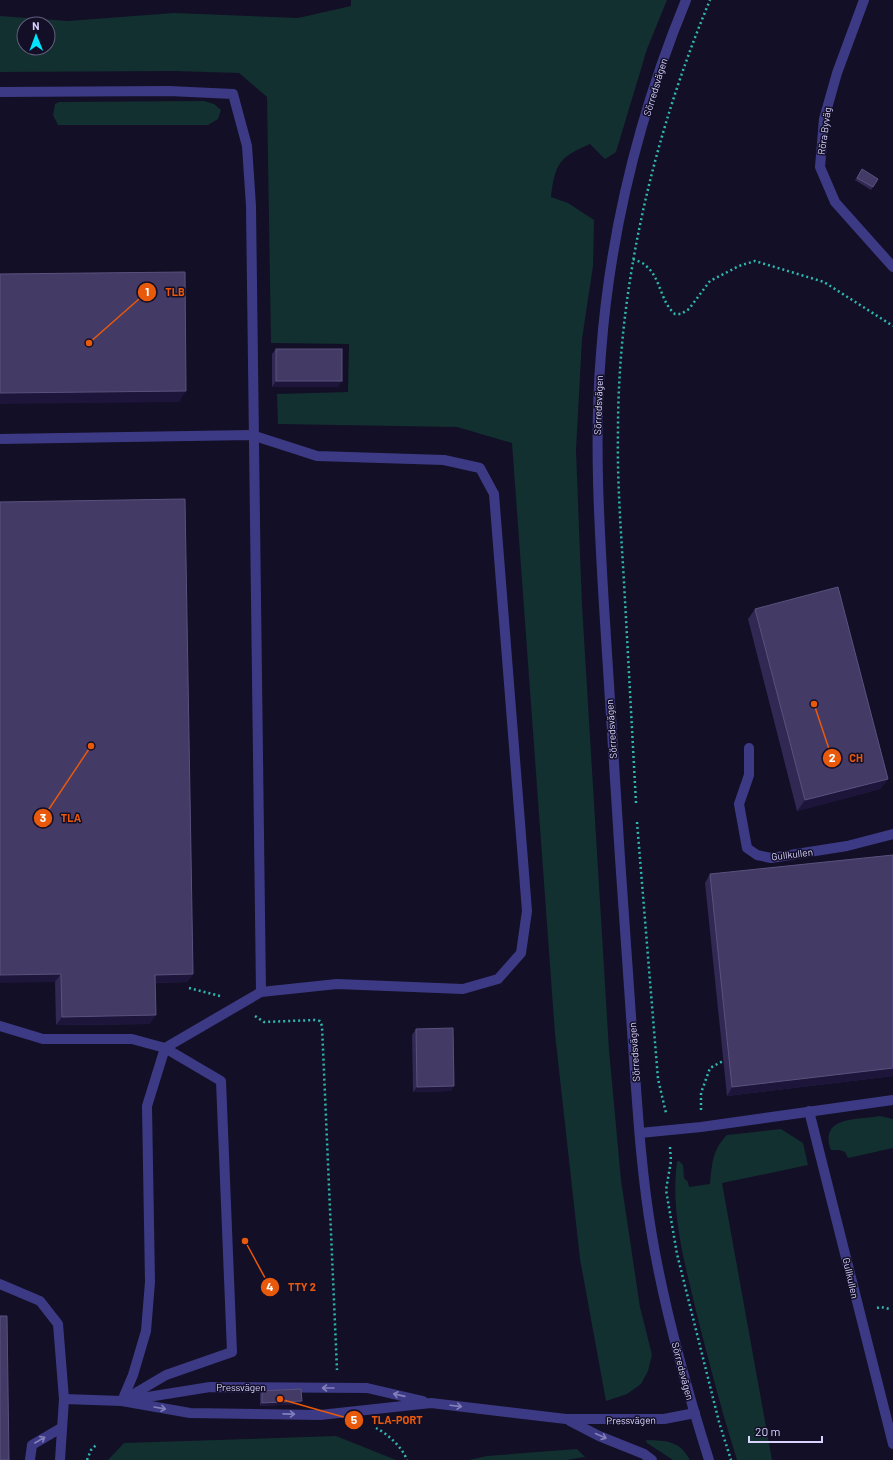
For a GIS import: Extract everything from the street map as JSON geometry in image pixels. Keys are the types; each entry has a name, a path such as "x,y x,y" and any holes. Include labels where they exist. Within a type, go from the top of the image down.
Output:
{"street":[{"name":"Sörredsvägen","path":"686,0 654,88 623,203 613,256 601,349 597,431 599,530 611,740 640,1133 652,1236 671,1323 709,1460"},
{"name":"Röra Byväg","path":"864,0 837,73 824,119 820,167 835,202 893,267"},
{"path":"0,92 169,91 233,94 247,146 251,206 252,435 261,992"},
{"path":"0,439 252,435 317,456 444,460 480,468 494,494 527,911 521,953 498,979 463,989 337,984 261,992 165,1048 147,1106 150,1282 146,1331 133,1375 122,1401"},
{"name":"Gullkullen","path":"749,748 749,775 739,804 747,848 757,856 771,858 847,846 893,834"},
{"path":"0,1026 43,1039 132,1039 165,1048 221,1081 232,1352 166,1375 122,1401"},
{"path":"640,1133 700,1127 893,1100"},
{"name":"Gullkullen","path":"809,1111 893,1444"},
{"path":"0,1284 40,1301 58,1324 64,1399 60,1460"},
{"name":"Pressvägen","path":"122,1401 210,1387 367,1388 431,1403 566,1419 664,1419 695,1413"},
{"name":"Pressvägen","path":"64,1399 122,1401 190,1413 320,1415 431,1403"},
{"name":"Pressvägen","path":"566,1419 599,1436 644,1454 652,1460"},
{"path":"30,1460 32,1445 61,1428"}],"path":[{"path":"636,805 621,526 618,430 625,326 634,259 662,133 683,68 710,0"},
{"path":"634,259 645,264 651,272 667,305 675,314 681,314 689,309 710,281 739,266 755,261 824,282 893,326"},
{"path":"637,821 658,1079 666,1105 672,1161 666,1190 677,1254 715,1407 731,1460"},
{"path":"189,988 217,995 239,1005 264,1022 315,1020 320,1021 322,1026 337,1375"},
{"path":"700,1127 701,1093 710,1068 723,1061"},
{"path":"372,1428 376,1428 385,1433 399,1447 407,1460"},
{"path":"87,1460 91,1450 96,1444"}],"green space":[{"path":"351,0 667,0 647,49 616,152 605,159 590,144 571,153 560,163 557,169 554,177 551,197 568,203 594,220 593,266 582,339 576,450 582,605 609,1050 621,1180 640,1307 652,1355 648,1371 641,1384 627,1394 606,1401 580,1259 555,1034 512,443 457,427 278,424 277,394 348,392 349,344 271,343 267,97 239,73 174,71 0,72 0,16 16,17 16,56 56,56 56,20 68,21 174,13 298,18 351,6"},
{"path":"204,101 214,104 221,110 218,119 208,125 58,125 53,115 55,104 59,102"},
{"path":"880,1116 893,1119 893,1148 848,1158 845,1152 831,1150 829,1139 830,1131 835,1125 851,1120"},
{"path":"781,1129 803,1143 808,1165 722,1183 772,1460 737,1460 726,1425 684,1261 677,1221 675,1182 677,1162 679,1161 683,1165 684,1178 688,1182 689,1187 710,1184 712,1164 718,1146 727,1135"},
{"path":"336,1436 396,1460 108,1460 124,1443"},
{"path":"646,1440 666,1441 677,1445 686,1453 690,1460 673,1460 647,1443"},
{"path":"577,1449 585,1457 566,1460 469,1460 487,1456"}],"building":[{"path":"862,169 878,179 873,187 857,178"},
{"path":"185,272 186,391 0,393 0,274"},
{"path":"276,349 342,349 342,381 276,381"},
{"path":"185,499 193,974 155,975 156,1015 62,1017 61,974 0,975 0,502"},
{"path":"838,587 888,779 805,800 755,609"},
{"path":"893,855 893,1068 732,1087 710,874"},
{"path":"453,1028 454,1086 417,1087 416,1029"},
{"path":"0,1316 7,1316 9,1460 0,1460"},
{"path":"301,1389 302,1401 262,1403 262,1391"}],"place":[{"name":"TLB","path":"89,343"},
{"name":"CH","path":"814,704"},
{"name":"TLA","path":"91,746"},
{"name":"TTY 2","path":"245,1241"},
{"name":"TLA-PORT","path":"280,1399"}]}
